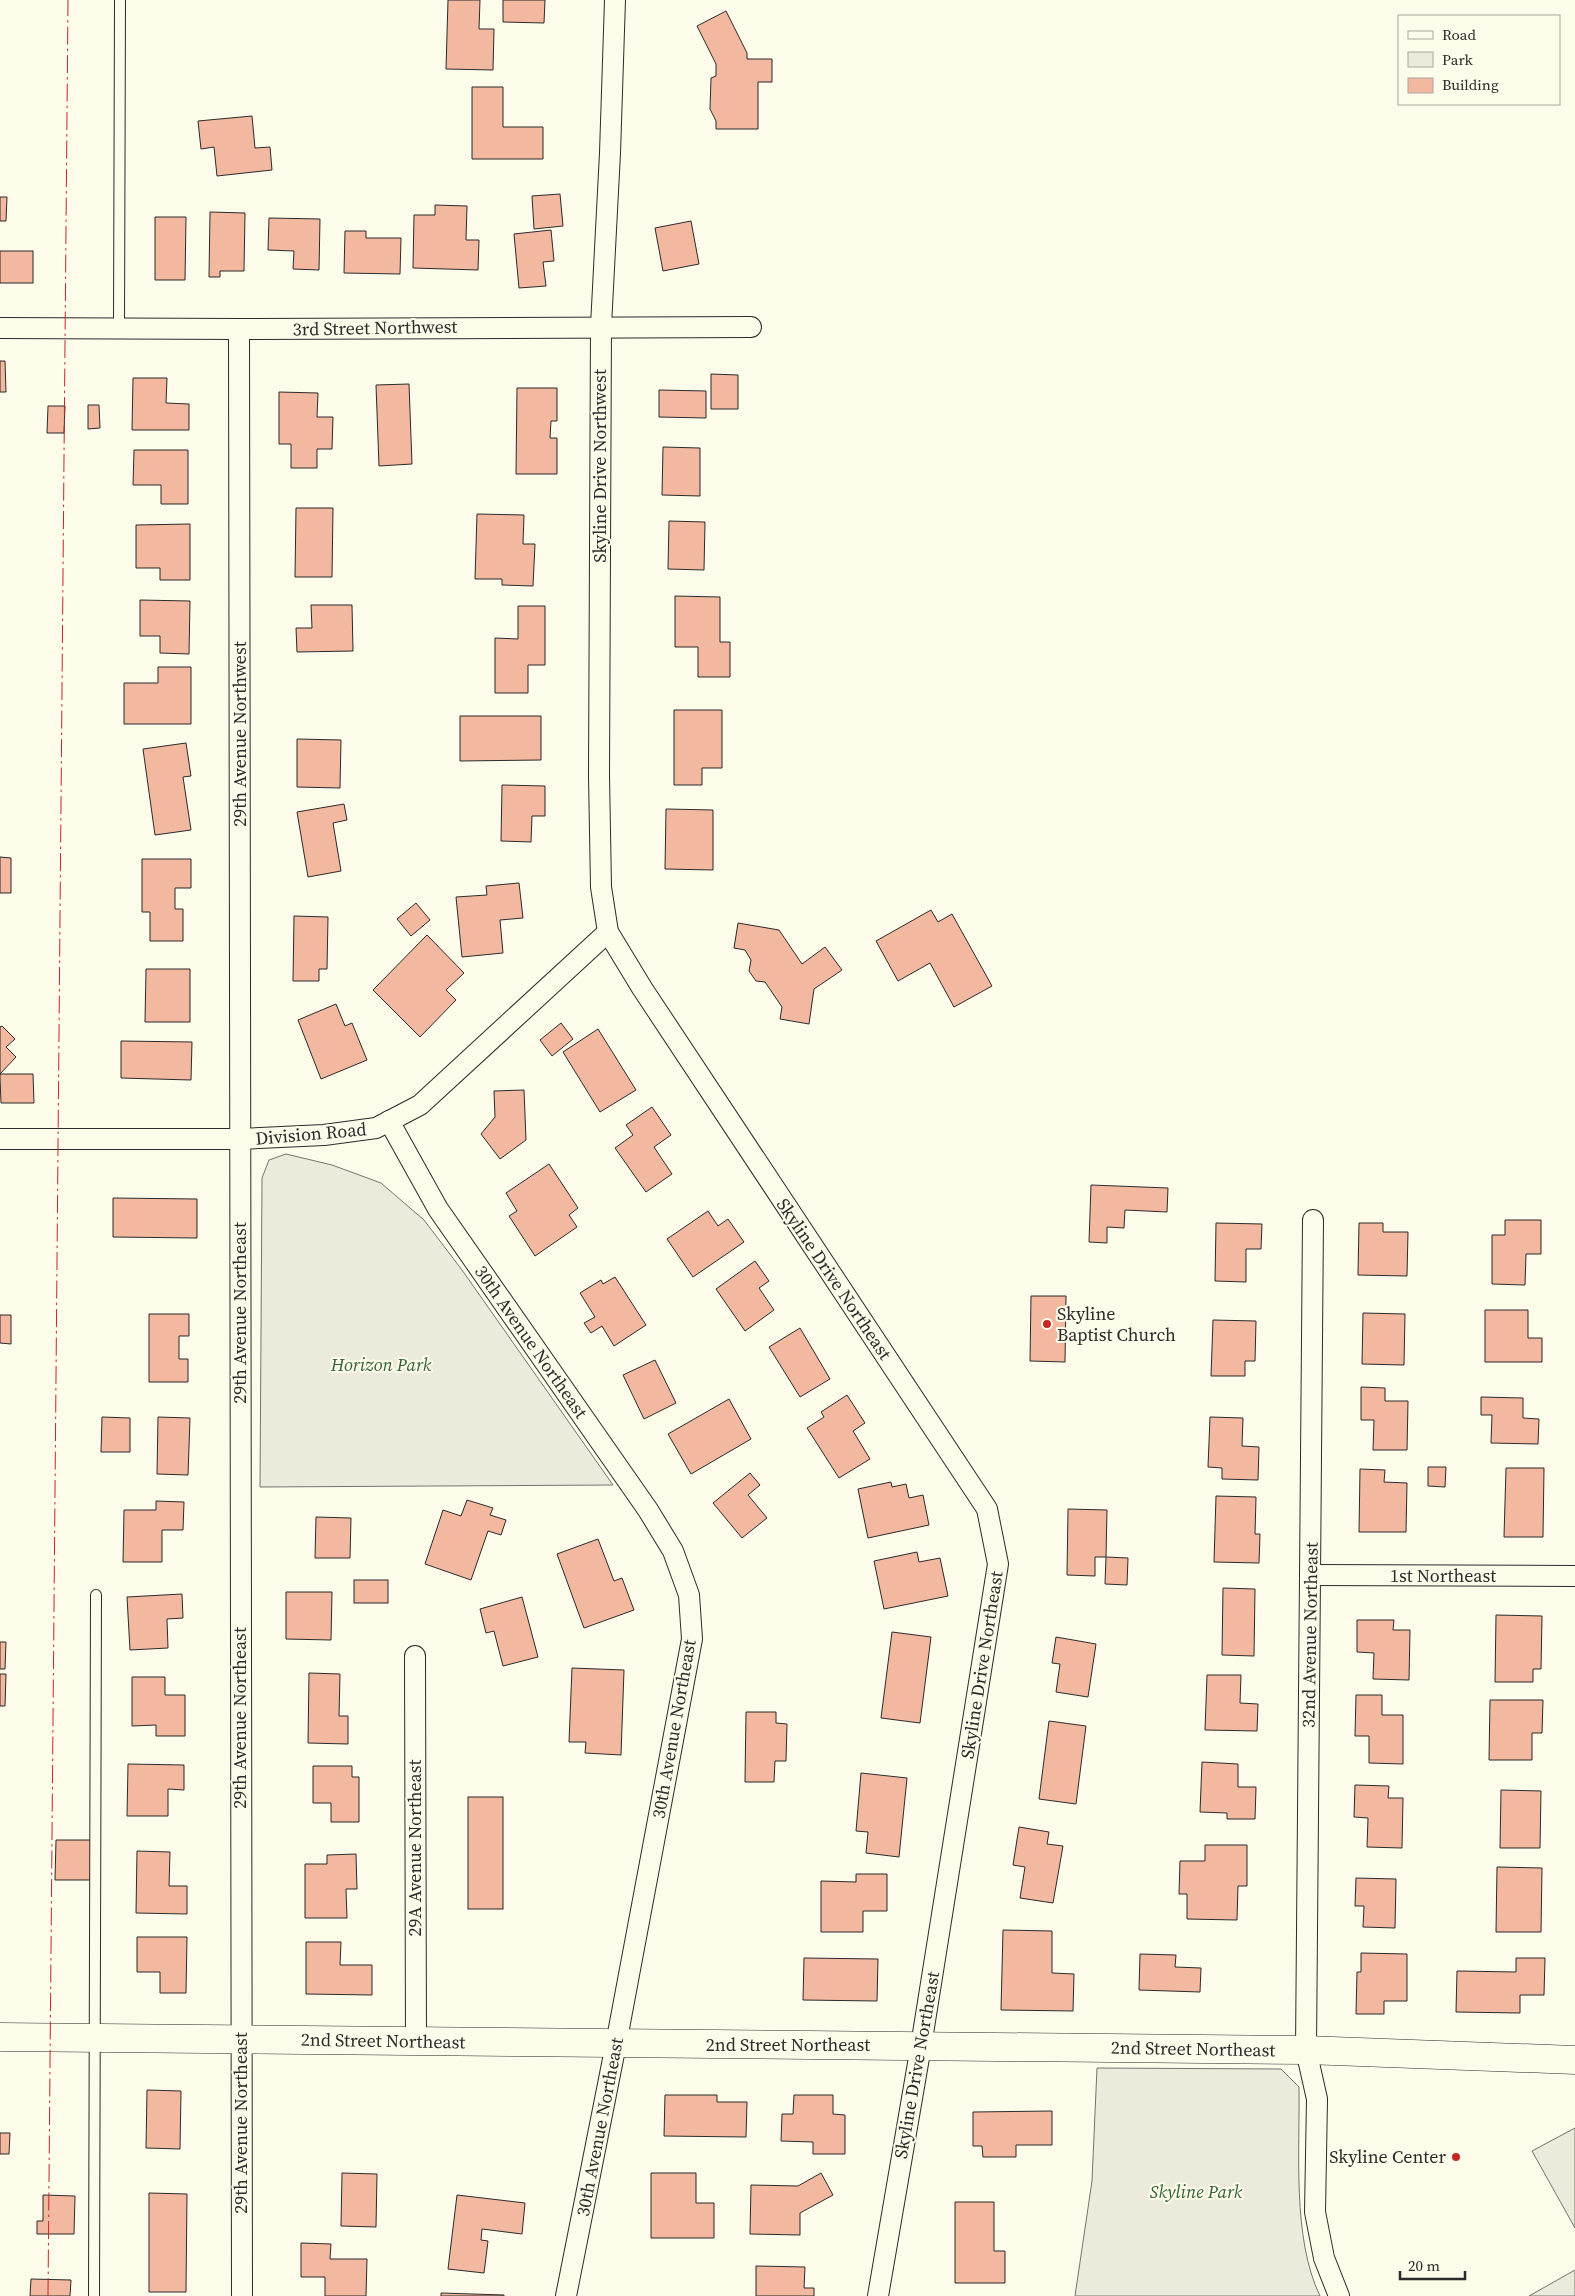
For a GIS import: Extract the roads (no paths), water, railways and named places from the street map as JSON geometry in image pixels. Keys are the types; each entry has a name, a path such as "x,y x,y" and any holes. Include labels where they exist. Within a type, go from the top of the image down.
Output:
{"street":[{"name":"Skyline Drive Northwest","path":"608,932 601,887 599,776 601,326 610,153 615,0"},
{"name":"3rd Street Northwest","path":"0,328 750,327"},
{"name":"29th Avenue Northwest","path":"239,329 240,1139"},
{"name":"Division Road","path":"0,1139 240,1139 324,1136 376,1128 420,1105 608,932"},
{"name":"Skyline Drive Northeast","path":"608,932 647,996 987,1509 998,1564 922,2046 878,2296"},
{"name":"30th Avenue Northeast","path":"389,1122 438,1209 648,1510 673,1551 689,1596 692,1639 616,2044 566,2296"},
{"name":"29th Avenue Northeast","path":"240,1139 240,2039 242,2296"},
{"name":"32nd Avenue Northeast","path":"1313,1220 1306,2050 1318,2099 1315,2212 1324,2258 1339,2296"},
{"name":"1st Northeast","path":"1311,1575 1575,1576"},
{"name":"29A Avenue Northeast","path":"415,1656 416,2041"},
{"name":"2nd Street Northeast","path":"0,2037 1306,2050 1575,2060"}],"lane":[{"path":"119,328 120,0"},
{"path":"94,2296 96,1595"}],"place":[{"name":"Skyline Baptist Church","path":"1047,1324"},
{"name":"Skyline Center","path":"1456,2157"}],"park label":[{"name":"Horizon Park","path":"381,1365"},
{"name":"Skyline Park","path":"1196,2192"}]}
